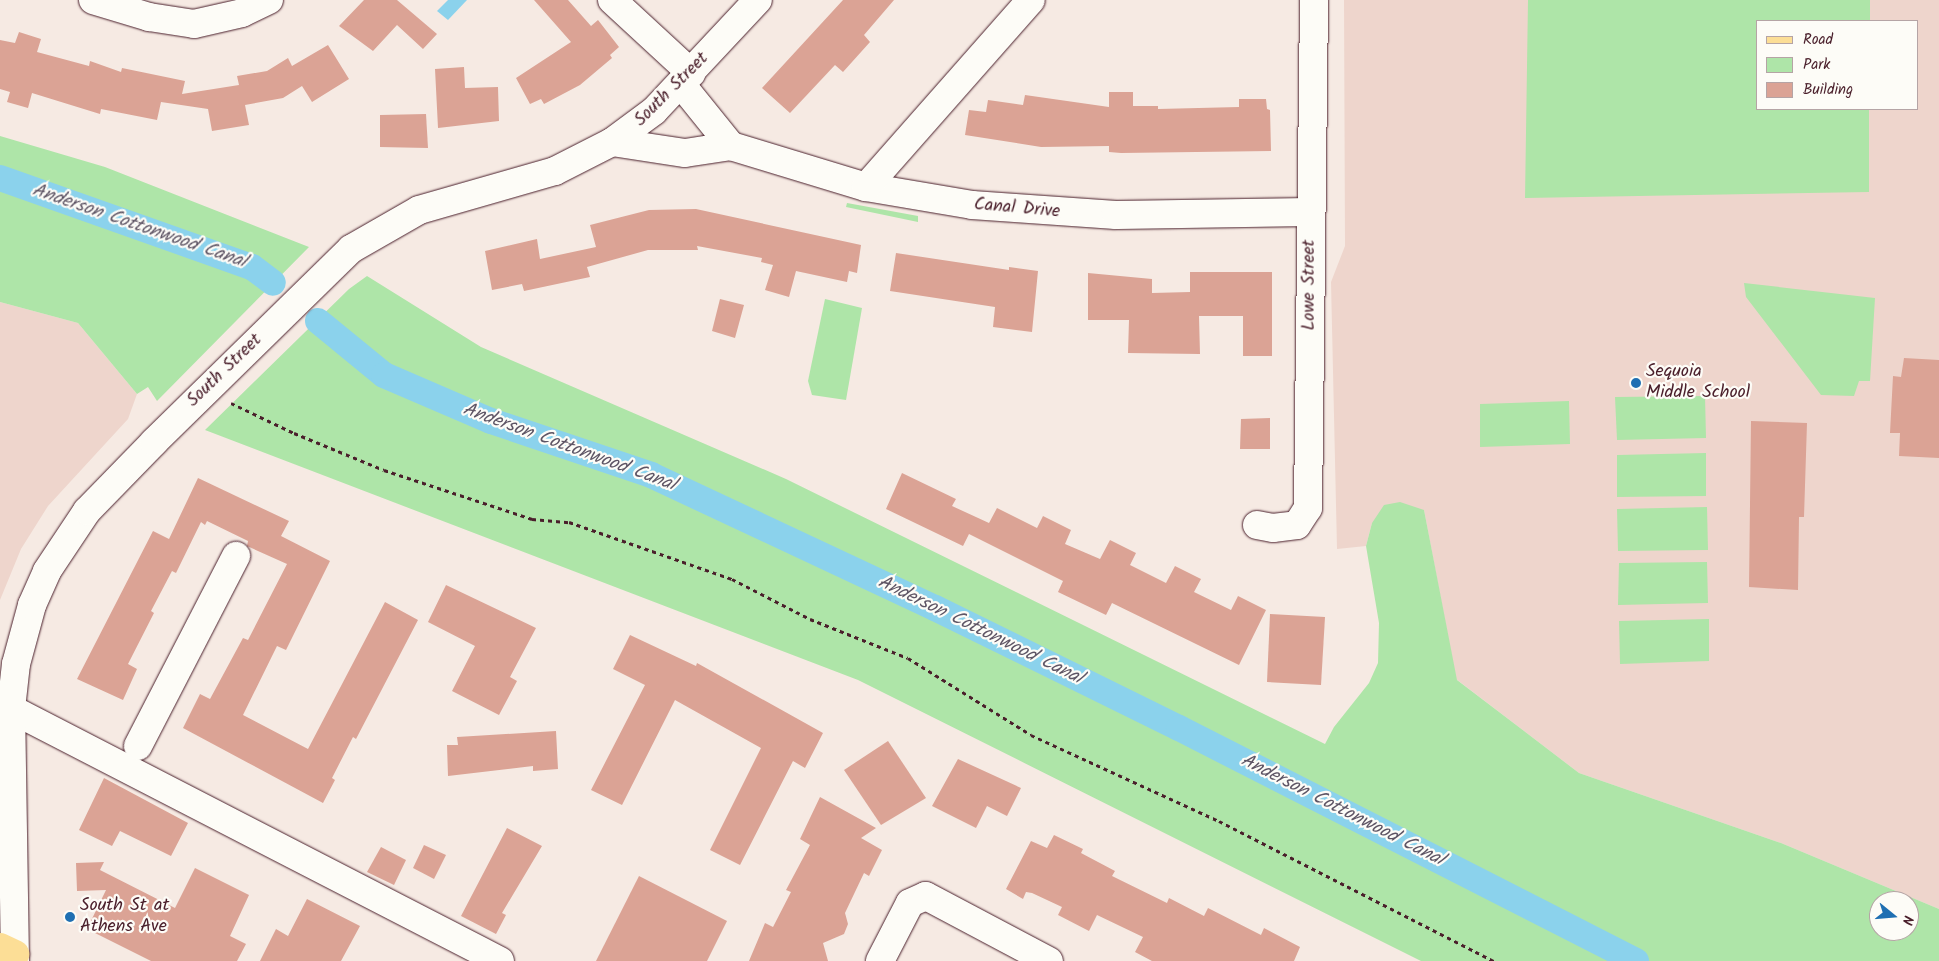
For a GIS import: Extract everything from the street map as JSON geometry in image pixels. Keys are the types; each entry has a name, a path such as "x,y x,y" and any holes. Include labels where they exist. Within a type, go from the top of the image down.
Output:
{"street":[{"path":"93,0 149,17 194,24 242,13 269,0"},
{"path":"612,0 686,78 732,146"},
{"name":"South Street","path":"14,956 11,709 20,644 32,605 56,556 101,494 262,336 329,267 375,232 419,210 555,171 612,142 641,123 686,78 758,0"},
{"path":"866,187 1032,0"},
{"name":"Lowe Street","path":"1257,525 1272,528 1297,525 1308,508 1314,0"},
{"name":"Canal Drive","path":"612,142 685,153 732,146 866,187 972,205 1038,212 1116,215 1311,212"},
{"path":"138,746 236,556"},
{"path":"11,709 500,961"},
{"path":"880,961 910,903 926,896 1049,961"}],"path":[{"path":"206,390 294,433 384,470 532,519 569,522 732,579 810,619 908,658 1031,736 1219,821 1494,961"}],"shaded area":[{"name":"Sequoia Middle School","path":"1344,0 1939,0 1939,909 1919,901 1919,891 1896,891 1781,843 1579,773 1456,679 1424,510 1372,523 1366,546 1337,549 1331,282 1345,246"},
{"path":"0,302 78,323 137,394 128,419 48,506 21,549 0,600"}],"green space":[{"path":"1528,0 1870,0 1870,20 1756,20 1756,110 1869,110 1869,192 1525,198"},
{"path":"0,136 105,167 309,247 157,401 148,387 137,394 78,323 0,302"},
{"path":"847,203 918,216 918,222 846,207"},
{"path":"367,276 481,347 786,479 1325,744 1334,727 1369,683 1378,663 1379,623 1366,546 1372,523 1384,505 1400,502 1424,510 1457,680 1579,773 1781,843 1896,891 1869,891 1869,941 1919,941 1919,901 1939,909 1939,961 1421,961 858,680 205,430 349,289"},
{"path":"1744,283 1875,298 1870,381 1859,381 1854,396 1821,395 1746,297"},
{"path":"825,299 862,308 846,400 812,395 808,381"},
{"path":"1705,396 1706,438 1617,440 1615,397"},
{"path":"1569,401 1570,444 1480,447 1480,404"},
{"path":"1706,453 1706,496 1617,497 1617,455"},
{"path":"1707,507 1708,550 1618,551 1617,509"},
{"path":"1707,562 1708,603 1618,605 1619,563"},
{"path":"1709,619 1709,661 1620,664 1619,621"}],"water":[{"path":"448,0 467,0 448,20 437,11"}],"building":[{"path":"364,0 397,0 437,34 423,49 397,25 373,51 339,26"},
{"path":"534,0 568,0 591,26 598,20 619,47 610,55 612,58 580,85 544,104 541,99 530,104 516,78 571,42"},
{"path":"843,0 894,0 864,35 870,42 843,72 835,65 790,113 762,88"},
{"path":"19,32 41,39 37,52 89,66 90,61 121,72 122,68 185,81 182,94 239,85 237,76 267,71 288,58 292,66 328,45 349,79 312,102 302,86 283,98 245,105 249,125 212,131 208,109 161,102 157,120 101,109 100,114 32,93 28,108 7,102 10,92 0,89 0,40 15,43"},
{"path":"464,67 465,88 498,87 499,121 438,128 435,69"},
{"path":"1109,92 1133,92 1133,106 1158,106 1158,109 1239,107 1239,99 1266,99 1267,109 1270,110 1271,151 1121,153 1109,152 1109,146 1041,147 965,135 969,110 986,112 988,100 1023,105 1025,95 1109,107"},
{"path":"426,114 428,148 380,147 380,115"},
{"path":"696,209 861,245 857,273 849,271 847,282 796,271 789,297 765,290 773,265 761,262 762,258 697,246 698,250 648,250 587,267 590,277 524,291 522,284 492,290 485,251 537,239 540,259 596,247 590,225 649,210"},
{"path":"896,253 1009,270 1009,267 1038,271 1032,332 993,327 995,307 890,291"},
{"path":"1190,272 1272,272 1272,356 1243,356 1243,316 1199,316 1200,354 1128,353 1129,320 1088,320 1088,273 1152,279 1152,293 1190,292"},
{"path":"720,299 744,305 735,338 712,331"},
{"path":"1904,358 1939,360 1939,458 1899,456 1900,433 1890,433 1893,376 1901,377"},
{"path":"1270,418 1270,449 1240,449 1241,419"},
{"path":"1751,421 1807,423 1804,517 1799,517 1798,590 1749,587"},
{"path":"902,473 956,499 952,506 989,523 997,508 1037,528 1043,516 1071,530 1065,544 1100,559 1110,540 1136,553 1130,565 1166,583 1175,566 1201,579 1194,592 1231,610 1238,596 1266,610 1239,665 1112,603 1106,615 1058,592 1063,581 969,534 963,546 886,509"},
{"path":"198,478 289,521 281,536 330,561 286,650 277,646 243,715 308,749 385,602 418,620 356,739 353,737 332,778 335,780 323,803 183,728 200,694 210,699 243,638 248,640 287,564 247,546 248,541 207,521 205,525 201,522 176,573 172,571 151,611 154,613 128,664 137,669 123,700 77,679 153,531 169,539"},
{"path":"446,585 536,628 510,677 517,681 499,715 452,691 475,646 428,622"},
{"path":"1270,614 1325,617 1321,685 1267,682"},
{"path":"630,635 696,666 697,663 823,733 805,768 793,761 740,865 710,850 761,748 675,700 622,805 591,790 645,685 613,669"},
{"path":"556,731 558,769 533,771 533,766 448,776 447,745 458,745 457,737"},
{"path":"888,741 926,798 881,825 844,770"},
{"path":"958,759 1021,788 1007,816 987,806 976,828 932,806"},
{"path":"104,778 188,823 171,856 120,831 112,846 79,830"},
{"path":"820,797 876,828 861,838 882,850 869,876 864,873 845,913 848,924 844,934 823,943 828,961 749,961 765,923 773,927 791,892 786,890 810,845 800,839"},
{"path":"507,828 542,846 502,913 506,915 496,934 461,916"},
{"path":"1054,835 1083,849 1081,853 1115,871 1112,876 1167,903 1169,898 1204,916 1208,908 1261,935 1264,928 1300,947 1294,961 1152,961 1135,952 1143,937 1097,915 1089,931 1058,915 1062,907 1032,893 1026,892 1023,899 1006,889 1031,841 1047,848"},
{"path":"424,845 446,855 434,879 413,868"},
{"path":"381,847 406,860 394,885 367,872"},
{"path":"104,862 100,870 175,908 195,868 249,895 230,936 246,944 237,961 151,961 87,929 106,890 77,891 76,863"},
{"path":"639,876 727,921 707,961 596,961"},
{"path":"307,899 360,926 341,961 260,961 276,929 288,936"}],"waterway":[{"name":"Anderson Cottonwood Canal","path":"0,178 252,267 273,283"},
{"name":"Anderson Cottonwood Canal","path":"318,321 384,375 491,421 651,475 935,608 1179,728 1636,961"}],"place":[{"name":"Sequoia Middle School","path":"1636,383"},
{"name":"South St at Athens Ave","path":"70,917"}]}
